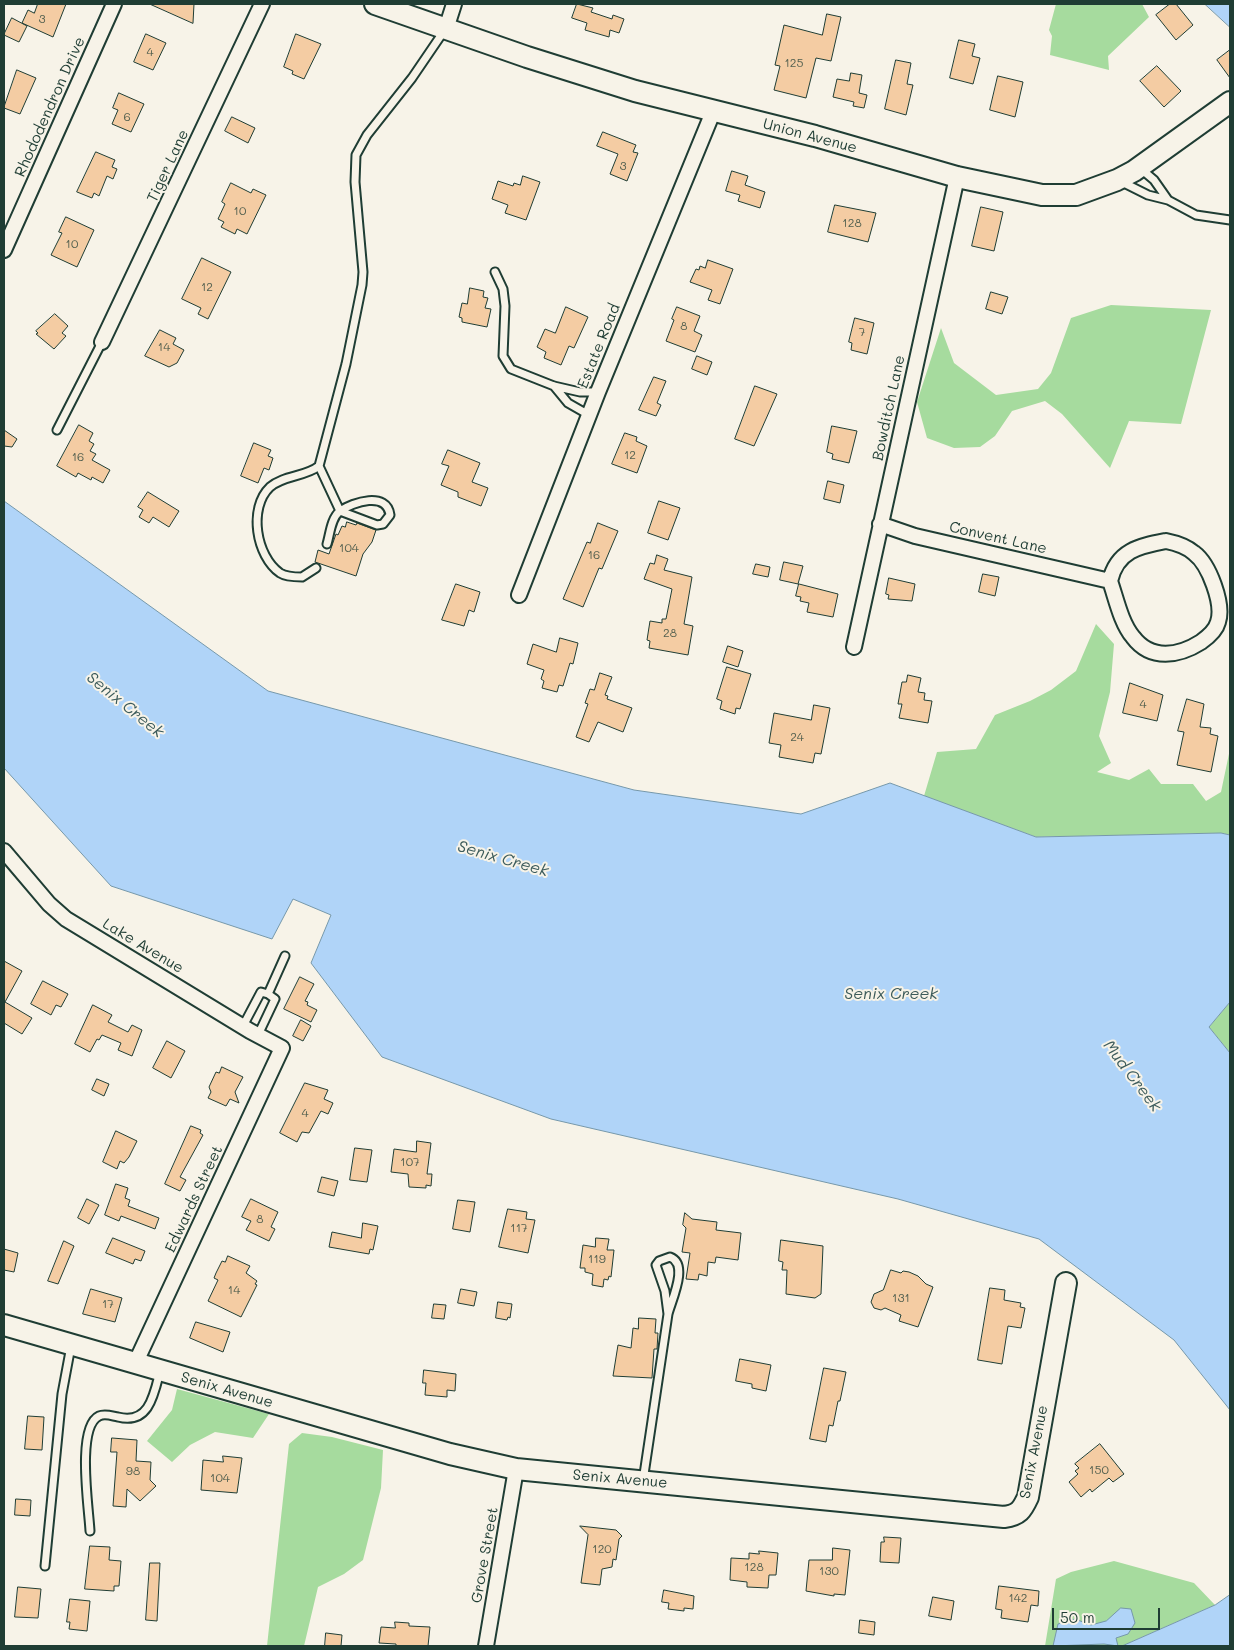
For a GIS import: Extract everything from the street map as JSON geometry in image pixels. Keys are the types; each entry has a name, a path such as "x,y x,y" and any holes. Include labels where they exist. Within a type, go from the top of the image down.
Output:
{"street":[{"name":"Rhododendron Drive","path":"4,250 114,4"},
{"name":"Tiger Lane","path":"102,342 262,4"},
{"name":"Union Avenue","path":"376,4 527,57 636,91 713,112 816,136 957,177 1042,195 1076,195 1117,180 1139,168 1230,102"},
{"path":"446,29 454,4"},
{"name":"Estate Road","path":"519,595 598,392 713,112"},
{"name":"Bowditch Lane","path":"854,647 957,177"},
{"name":"Convent Lane","path":"880,524 915,536 1110,581"},
{"path":"1166,541 1179,544 1195,553 1204,565 1215,590 1221,611 1218,624 1208,637 1189,650 1175,654 1148,651 1133,638 1110,581 1112,572 1124,555 1138,546 1166,541"},
{"name":"Lake Avenue","path":"4,851 49,904 66,918 282,1048"},
{"name":"Edwards Street","path":"135,1364 282,1048"},
{"name":"Senix Avenue","path":"4,1325 450,1454 516,1469 992,1518 1016,1515 1022,1509 1028,1497 1066,1283"},
{"name":"Grove Street","path":"486,1646 516,1469"}],"lane":[{"path":"327,544 334,519 340,511 366,501 377,500 386,506 390,515 383,524 377,525 340,511 319,466 346,364 362,285 363,272 355,182 356,155 367,135 412,78 446,29"},
{"path":"1139,168 1154,180 1168,200"},
{"path":"1117,180 1148,195 1168,200 1196,215 1230,220"},
{"path":"495,272 504,297 502,346 506,363 511,369 554,386 580,392 598,392"},
{"path":"57,430 102,342"},
{"path":"554,386 568,403 589,415"},
{"path":"316,568 302,577 280,572 270,563 262,544 257,511 261,499 271,486 319,466"},
{"path":"268,994 285,956"},
{"path":"243,1026 261,992 268,994 275,1000 258,1035"},
{"path":"643,1481 668,1314 679,1265 676,1259 670,1257 659,1261 656,1265 665,1291 668,1314"},
{"path":"45,1566 62,1394 71,1345"},
{"path":"90,1531 85,1455 88,1434 95,1419 100,1415 107,1414 130,1420 138,1418 150,1403 160,1371"}],"green space":[{"path":"1056,4 1142,4 1149,17 1108,56 1109,70 1050,55 1052,36 1049,30"},
{"path":"1111,305 1211,310 1181,424 1129,421 1110,468 1062,414 1045,401 1012,411 995,436 980,447 954,448 927,438 917,402 941,328 954,363 996,395 1038,389 1051,373 1071,318"},
{"path":"1096,624 1114,644 1110,692 1099,736 1111,763 1097,772 1129,780 1149,769 1161,784 1193,784 1206,801 1221,792 1230,749 1230,835 1221,833 1036,837 924,796 937,752 976,749 995,715 1051,690 1076,671"},
{"path":"1230,1002 1230,1053 1209,1027"},
{"path":"177,1389 269,1414 253,1438 215,1432 190,1445 172,1462 147,1441 172,1410"},
{"path":"302,1433 332,1437 383,1450 381,1488 363,1560 344,1574 318,1587 304,1646 267,1646 289,1444"},
{"path":"1114,1561 1194,1583 1215,1605 1122,1646 1045,1646 1056,1579 1071,1572"}],"water":[{"path":"1205,4 1230,4 1230,27"},
{"name":"Senix Creek","path":"4,501 268,691 634,790 801,814 890,783 1036,837 1221,833 1230,835 1230,1002 1209,1027 1230,1053 1230,1410 1174,1340 1039,1239 898,1199 551,1119 382,1057 311,963 331,915 293,899 272,939 111,886 4,768"},
{"path":"1230,1595 1230,1646 1122,1646 1215,1605"},
{"path":"1121,1608 1131,1609 1135,1623 1128,1634 1116,1638 1118,1646 1104,1644 1053,1646 1058,1624 1075,1619 1091,1625 1106,1621"}],"building":[{"path":"38,4 66,4 53,37 22,23 28,10 34,13"},
{"path":"150,4 194,4 193,23"},
{"path":"577,4 593,8 591,12 612,19 613,15 624,19 619,33 610,30 609,37 585,30 587,23 572,18"},
{"path":"1170,4 1176,4 1193,25 1176,40 1156,15"},
{"path":"827,14 841,17 831,61 816,58 806,98 774,90 780,66 775,65 784,25 822,35"},
{"path":"12,18 27,26 19,42 4,35"},
{"path":"146,34 166,43 153,70 134,62"},
{"path":"296,34 321,44 304,79 292,74 293,71 284,67"},
{"path":"959,40 975,44 972,56 980,58 973,84 950,78"},
{"path":"1230,50 1230,78 1217,60"},
{"path":"896,60 911,63 907,84 913,85 906,115 885,109"},
{"path":"1157,66 1181,91 1164,107 1140,81"},
{"path":"17,70 36,78 20,114 4,108"},
{"path":"851,73 862,75 859,93 867,95 864,108 853,106 854,102 833,97 837,79 849,81"},
{"path":"998,76 1023,82 1015,117 990,110"},
{"path":"119,93 144,104 131,132 112,124 118,110 113,108"},
{"path":"232,117 255,128 248,143 225,131"},
{"path":"603,132 636,145 633,152 638,153 627,181 610,174 618,154 597,146"},
{"path":"96,152 115,160 112,167 117,169 113,179 107,176 99,196 94,193 92,198 77,192"},
{"path":"732,171 748,176 745,185 765,192 760,208 738,201 740,195 726,191"},
{"path":"523,176 540,182 526,220 505,213 508,205 492,199 498,181 513,186 514,183 520,185"},
{"path":"231,183 251,193 253,189 266,195 247,234 237,229 235,234 221,227 224,222 218,219 225,204 222,202"},
{"path":"835,205 876,213 868,242 828,232"},
{"path":"981,207 1003,212 994,251 972,246"},
{"path":"66,217 94,230 77,267 51,255 62,233 59,232"},
{"path":"202,258 231,272 208,319 198,314 201,308 182,299"},
{"path":"708,260 733,269 720,304 708,300 712,290 690,282 696,269 699,270 700,266 705,268"},
{"path":"470,288 484,291 483,297 488,298 485,308 491,309 487,327 462,322 462,318 459,317 462,303 467,304"},
{"path":"991,292 1008,297 1002,314 986,309"},
{"path":"566,307 588,317 574,348 569,346 561,365 544,358 546,352 537,347 545,329 555,333"},
{"path":"677,307 700,316 694,331 702,335 695,352 666,341"},
{"path":"55,314 68,326 62,333 66,336 54,349 36,334 38,333 36,331"},
{"path":"855,318 874,323 867,354 851,350 852,343 849,342"},
{"path":"160,330 176,338 173,344 184,350 177,363 169,367 145,356"},
{"path":"697,356 712,362 707,375 692,369"},
{"path":"654,377 666,381 657,403 661,405 656,416 639,410"},
{"path":"755,386 777,394 754,446 735,439"},
{"path":"79,425 93,433 89,441 94,444 90,451 96,454 92,460 110,470 103,483 92,477 91,480 78,473 76,477 57,466"},
{"path":"832,426 857,431 849,463 832,459 833,454 827,452"},
{"path":"4,430 17,439 12,447 4,446"},
{"path":"625,433 637,437 636,441 647,446 637,473 612,464"},
{"path":"254,443 271,450 268,456 273,458 269,470 264,468 258,483 241,476"},
{"path":"448,450 480,463 472,482 488,488 481,506 458,497 458,492 441,485 449,466 442,464"},
{"path":"828,481 844,485 840,503 824,499"},
{"path":"148,492 179,511 169,527 153,517 149,523 139,517 143,510 138,507"},
{"path":"659,501 680,508 668,540 648,533"},
{"path":"347,522 356,525 357,523 376,530 372,542 363,554 356,576 315,562 318,550 329,554 336,534 338,535 342,526 345,527"},
{"path":"598,523 618,531 602,569 599,568 583,607 563,599 587,542 590,543"},
{"path":"657,555 668,559 664,570 692,577 684,624 693,626 688,655 649,648 650,641 647,640 650,621 662,623 662,619 666,619 672,589 644,579 650,563 654,564"},
{"path":"784,562 803,566 798,584 780,580"},
{"path":"756,564 770,567 768,577 753,574"},
{"path":"983,574 999,577 995,596 979,592"},
{"path":"889,578 915,584 912,601 888,599 889,595 886,594"},
{"path":"456,584 480,592 474,612 469,610 464,626 442,620"},
{"path":"799,584 838,594 833,617 807,612 809,603 800,601 801,597 796,596"},
{"path":"560,638 578,643 573,664 570,663 563,686 559,685 557,692 542,688 544,681 541,679 544,670 527,664 533,644 556,652"},
{"path":"728,646 743,651 738,667 723,662"},
{"path":"727,667 751,674 740,709 736,708 735,714 720,709 722,701 717,699"},
{"path":"600,673 612,677 605,695 608,696 607,699 632,708 623,732 598,722 589,742 576,737 588,704 585,703 590,689 594,690"},
{"path":"908,675 921,678 918,692 925,693 924,700 932,701 928,723 899,718 902,704 898,704 902,682 906,682"},
{"path":"1130,683 1163,695 1157,721 1123,713"},
{"path":"1187,699 1204,704 1200,727 1211,728 1210,734 1218,736 1211,772 1177,765 1184,732 1178,731"},
{"path":"814,705 830,708 821,754 815,753 813,763 779,757 781,745 769,743 774,713 811,720"},
{"path":"4,961 22,971 5,1002 32,1018 22,1034 4,1023"},
{"path":"300,977 314,984 305,1001 308,1002 307,1005 317,1010 311,1022 284,1009"},
{"path":"43,981 68,994 61,1007 56,1005 51,1015 31,1004"},
{"path":"93,1005 112,1015 108,1022 128,1032 132,1025 142,1030 132,1056 118,1050 121,1043 102,1035 99,1040 97,1039 90,1052 75,1044"},
{"path":"301,1020 311,1026 303,1041 293,1036"},
{"path":"167,1041 185,1051 171,1078 153,1068"},
{"path":"222,1067 243,1077 235,1092 239,1103 230,1099 226,1106 208,1098 211,1092 209,1087 216,1072 219,1073"},
{"path":"97,1079 109,1084 104,1096 92,1090"},
{"path":"305,1083 328,1090 324,1099 333,1103 328,1114 321,1111 309,1133 302,1132 297,1142 280,1133"},
{"path":"191,1126 201,1130 200,1133 203,1135 180,1177 186,1180 180,1191 165,1184"},
{"path":"116,1131 137,1141 129,1157 124,1163 120,1161 117,1169 103,1162"},
{"path":"417,1141 431,1143 427,1174 432,1174 431,1186 426,1185 426,1188 409,1187 408,1174 391,1172 394,1149 416,1152"},
{"path":"355,1148 372,1150 367,1182 350,1180"},
{"path":"322,1177 338,1181 334,1196 318,1192"},
{"path":"116,1184 128,1188 125,1198 130,1200 128,1206 159,1218 155,1229 121,1216 119,1221 105,1215"},
{"path":"87,1199 99,1205 89,1224 78,1218"},
{"path":"251,1199 278,1212 271,1227 275,1229 269,1241 246,1230 251,1221 242,1217"},
{"path":"458,1200 475,1202 470,1232 453,1229"},
{"path":"508,1209 527,1212 526,1219 535,1220 528,1253 499,1247"},
{"path":"685,1213 692,1219 717,1222 716,1230 741,1233 738,1260 716,1257 715,1263 708,1262 707,1276 699,1274 698,1280 686,1279 690,1253 682,1252 686,1228 683,1225"},
{"path":"363,1223 378,1226 373,1250 370,1249 369,1254 329,1247 332,1232 361,1238"},
{"path":"113,1238 145,1251 141,1261 135,1259 133,1264 106,1253"},
{"path":"596,1238 609,1239 607,1250 614,1250 611,1277 609,1276 608,1280 604,1279 603,1287 592,1285 593,1274 585,1272 585,1268 580,1268 583,1245 595,1247"},
{"path":"781,1240 823,1246 821,1294 815,1298 786,1294 787,1270 782,1270 783,1262 779,1261"},
{"path":"64,1241 74,1246 58,1284 48,1281"},
{"path":"4,1249 18,1253 14,1272 4,1270"},
{"path":"228,1256 250,1266 246,1273 257,1281 255,1284 257,1285 241,1317 208,1301 218,1280 214,1278 216,1273 222,1261 225,1262"},
{"path":"891,1270 901,1273 903,1271 909,1272 933,1287 918,1327 899,1321 901,1315 885,1308 881,1310 874,1308 871,1302 874,1294 883,1290"},
{"path":"990,1288 1005,1290 1004,1300 1021,1303 1020,1307 1025,1308 1021,1328 1008,1326 1002,1364 978,1360"},
{"path":"91,1289 122,1298 115,1322 83,1314"},
{"path":"461,1289 477,1292 474,1306 458,1303"},
{"path":"498,1302 512,1304 510,1318 508,1317 507,1320 496,1318"},
{"path":"434,1304 446,1305 444,1319 432,1318"},
{"path":"639,1318 656,1319 655,1333 658,1333 657,1349 654,1349 652,1378 613,1376 618,1345 631,1348 633,1328 638,1329"},
{"path":"196,1322 230,1332 223,1352 190,1338"},
{"path":"740,1359 771,1365 766,1391 752,1388 752,1384 736,1381"},
{"path":"824,1368 846,1372 833,1426 829,1425 826,1442 810,1439"},
{"path":"424,1370 456,1374 455,1391 447,1390 447,1397 425,1395 426,1383 423,1383"},
{"path":"28,1416 44,1417 42,1450 25,1449"},
{"path":"112,1438 137,1440 136,1461 151,1462 150,1480 156,1486 140,1501 127,1489 126,1507 113,1506 117,1452 111,1452"},
{"path":"1100,1444 1124,1474 1113,1482 1109,1478 1092,1492 1090,1489 1081,1497 1069,1482 1078,1474 1075,1471 1079,1468 1075,1464"},
{"path":"223,1456 242,1458 237,1493 201,1490 203,1460 223,1462"},
{"path":"16,1499 31,1500 30,1516 15,1515"},
{"path":"580,1526 616,1530 622,1536 619,1539 616,1560 613,1559 612,1567 602,1569 600,1585 581,1583 588,1535"},
{"path":"884,1537 901,1538 899,1563 880,1562 881,1542 884,1542"},
{"path":"90,1546 110,1547 109,1560 121,1561 119,1586 114,1586 114,1591 85,1589"},
{"path":"833,1548 850,1550 845,1595 834,1594 834,1596 806,1591 809,1560 832,1560"},
{"path":"759,1551 778,1553 776,1575 769,1575 768,1588 747,1587 747,1582 730,1580 731,1558 749,1559 749,1553 759,1554"},
{"path":"150,1563 160,1563 157,1621 146,1620"},
{"path":"999,1586 1039,1591 1038,1606 1031,1605 1028,1622 1001,1618 1002,1610 996,1609"},
{"path":"18,1587 41,1589 38,1618 15,1617"},
{"path":"664,1590 694,1596 693,1609 684,1608 684,1611 668,1609 669,1603 662,1602"},
{"path":"933,1597 954,1601 951,1620 929,1616"},
{"path":"70,1599 90,1601 87,1631 69,1629 70,1622 67,1622"},
{"path":"860,1620 875,1622 874,1635 859,1633"},
{"path":"395,1622 409,1623 409,1626 430,1627 428,1646 396,1646 396,1644 379,1643 381,1627 395,1628"},
{"path":"326,1633 342,1635 341,1646 325,1646"}],"water label":[{"name":"Mud Creek","path":"1132,1076"}]}
